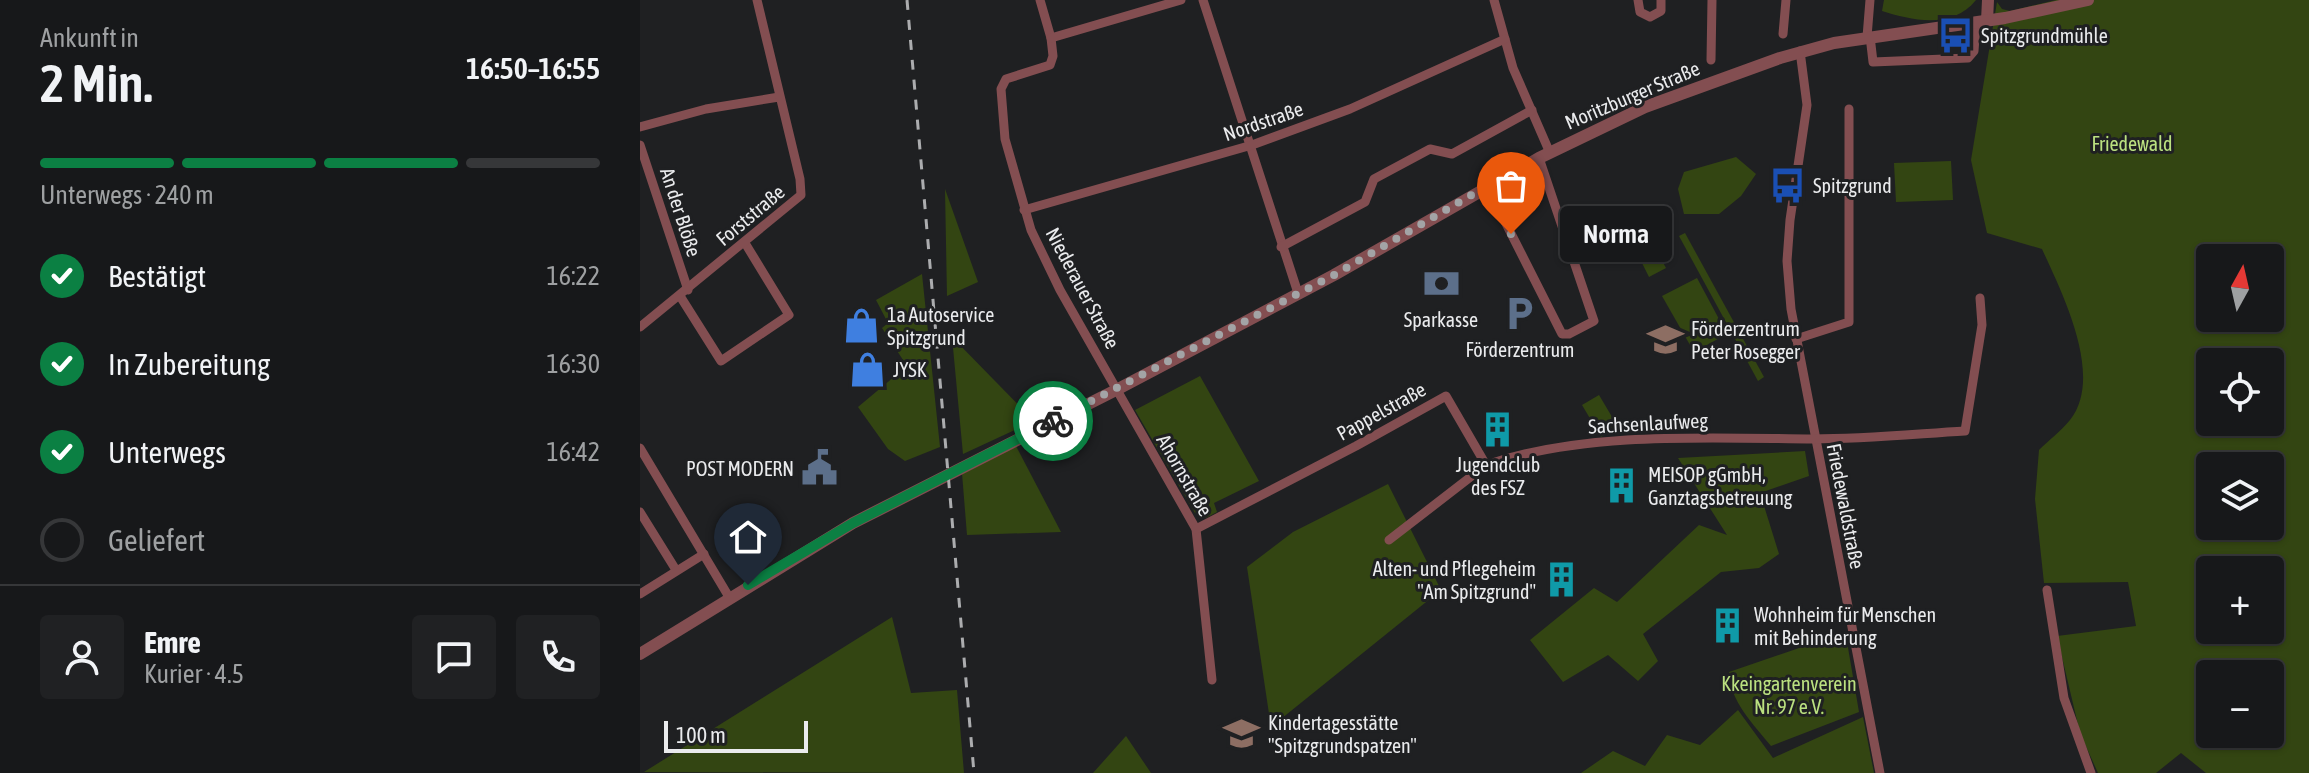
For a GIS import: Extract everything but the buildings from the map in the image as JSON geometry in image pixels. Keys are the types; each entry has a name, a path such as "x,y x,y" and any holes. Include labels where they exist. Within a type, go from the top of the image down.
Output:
{"street":[{"name":"Forststraße","path":"640,327 801,195 800,179 757,0"},
{"path":"1040,0 1051,38 1181,0"},
{"path":"1203,0 1298,293"},
{"path":"1487,186 1562,334 1569,334 1594,321 1532,110 1513,68 1494,0"},
{"path":"1638,0 1640,12 1650,17 1661,11 1661,0"},
{"path":"1711,60 1712,0"},
{"path":"1783,34 1786,0"},
{"path":"1870,0 1868,36 1873,62 1968,58 1974,51 1988,0"},
{"name":"Moritzburger Straße","path":"640,654 853,523 1118,389 1298,293 1487,186 1645,107 1800,51 1868,36 1981,22 2088,0"},
{"name":"Niederauer Straße","path":"1051,38 1053,56 1050,65 1006,79 1001,89 1005,139 1024,210 1050,271 1118,389"},
{"name":"Nordstraße","path":"1024,210 1252,145 1350,109 1505,39"},
{"name":"Friedewaldstraße","path":"1800,51 1807,105 1794,187 1787,261 1796,339 1880,773"},
{"path":"640,127 706,109 779,97"},
{"path":"1796,339 1849,322 1849,109"},
{"path":"1281,247 1365,202 1374,179 1430,149 1452,154 1532,110"},
{"name":"An der Blöße","path":"640,145 684,293 721,361 789,315 745,243"},
{"name":"Sachsenlaufweg","path":"1486,465 1525,452 1566,445 1756,437 1815,439 1965,431 1982,325 1980,298"},
{"name":"Ahornstraße","path":"1118,389 1162,474 1196,529 1212,680"},
{"name":"Pappelstraße","path":"1196,529 1446,396 1486,465"},
{"path":"641,454 729,597"},
{"path":"1389,540 1486,465"},
{"path":"640,512 676,570"},
{"path":"640,594 704,554"},
{"path":"2047,590 2064,698 2091,773"}],"green space":[{"path":"1884,0 1976,0 1956,15 1919,20 1882,11"},
{"name":"Friedewald","path":"2056,0 2309,0 2309,773 2206,773 2181,753 2156,773 2098,773 2080,733 2057,636 2136,626 2128,582 2044,583 2035,499 2039,450 2070,420 2080,402 2082,358 2068,310 2042,249 1987,233 1971,160 1997,2 2002,9 2010,11"},
{"path":"1736,157 1756,174 1741,196 1719,214 1684,214 1678,189 1684,172"},
{"path":"1951,161 1953,200 1896,202 1894,163"},
{"path":"945,189 978,282 947,296"},
{"path":"1685,233 1764,377 1758,381 1679,236"},
{"path":"1650,238 1666,268 1649,277 1634,247"},
{"path":"922,274 940,447 905,461 888,449 858,407 907,366 882,328 888,323 876,300"},
{"path":"1697,278 1727,334 1694,352 1662,296"},
{"path":"952,337 1034,421 963,454"},
{"path":"1200,376 1259,481 1214,503 1217,512 1206,518 1195,513 1135,410"},
{"path":"1599,395 1618,427 1601,437 1582,405"},
{"path":"1016,446 1061,532 967,535 962,473"},
{"path":"1805,451 1809,476 1760,493 1779,554 1759,568 1721,572 1643,634 1658,661 1638,681 1608,655 1563,682 1530,640 1594,588 1617,602 1699,525 1727,535 1678,458"},
{"path":"1388,484 1441,590 1271,727 1247,567 1293,532"},
{"path":"892,617 911,693 957,690 964,773 644,772"},
{"name":"Kkeingartenverein Nr. 97 e.V.","path":"1840,634 1846,636 1859,712 1771,746 1738,702 1729,672"},
{"path":"1738,710 1773,758 1863,717 1874,773 1581,773 1613,751 1645,766 1667,735 1700,745"},
{"path":"1126,736 1151,773 1093,773"}],"railway":[{"path":"907,0 974,773"}],"way so far":[{"path":"1053,421 1334,275 1487,186 1511,234"}],"place":[{"name":"Spitzgrundmühle","path":"1955,35"},
{"name":"Spitzgrund","path":"1787,185"},
{"name":"Norma","path":"1511,234"},
{"name":"Sparkasse","path":"1441,284"},
{"name":"Förderzentrum","path":"1520,314"},
{"name":"1a Autoservice Spitzgrund","path":"861,325"},
{"name":"Förderzentrum Peter Rosegger","path":"1665,340"},
{"name":"JYSK","path":"867,369"},
{"name":"Jugendclub des FSZ","path":"1498,429"},
{"name":"POST MODERN","path":"820,468"},
{"name":"MEISOP gGmbH, Ganztagsbetreuung","path":"1622,485"},
{"name":"Alten- und Pflegeheim \"Am Spitzgrund\"","path":"1562,580"},
{"name":"Wohnheim für Menschen mit Behinderung","path":"1728,626"},
{"name":"Kindertagesstätte \"Spitzgrundspatzen\"","path":"1242,733"}],"route":[{"path":"748,585 853,523 1053,421"}]}
